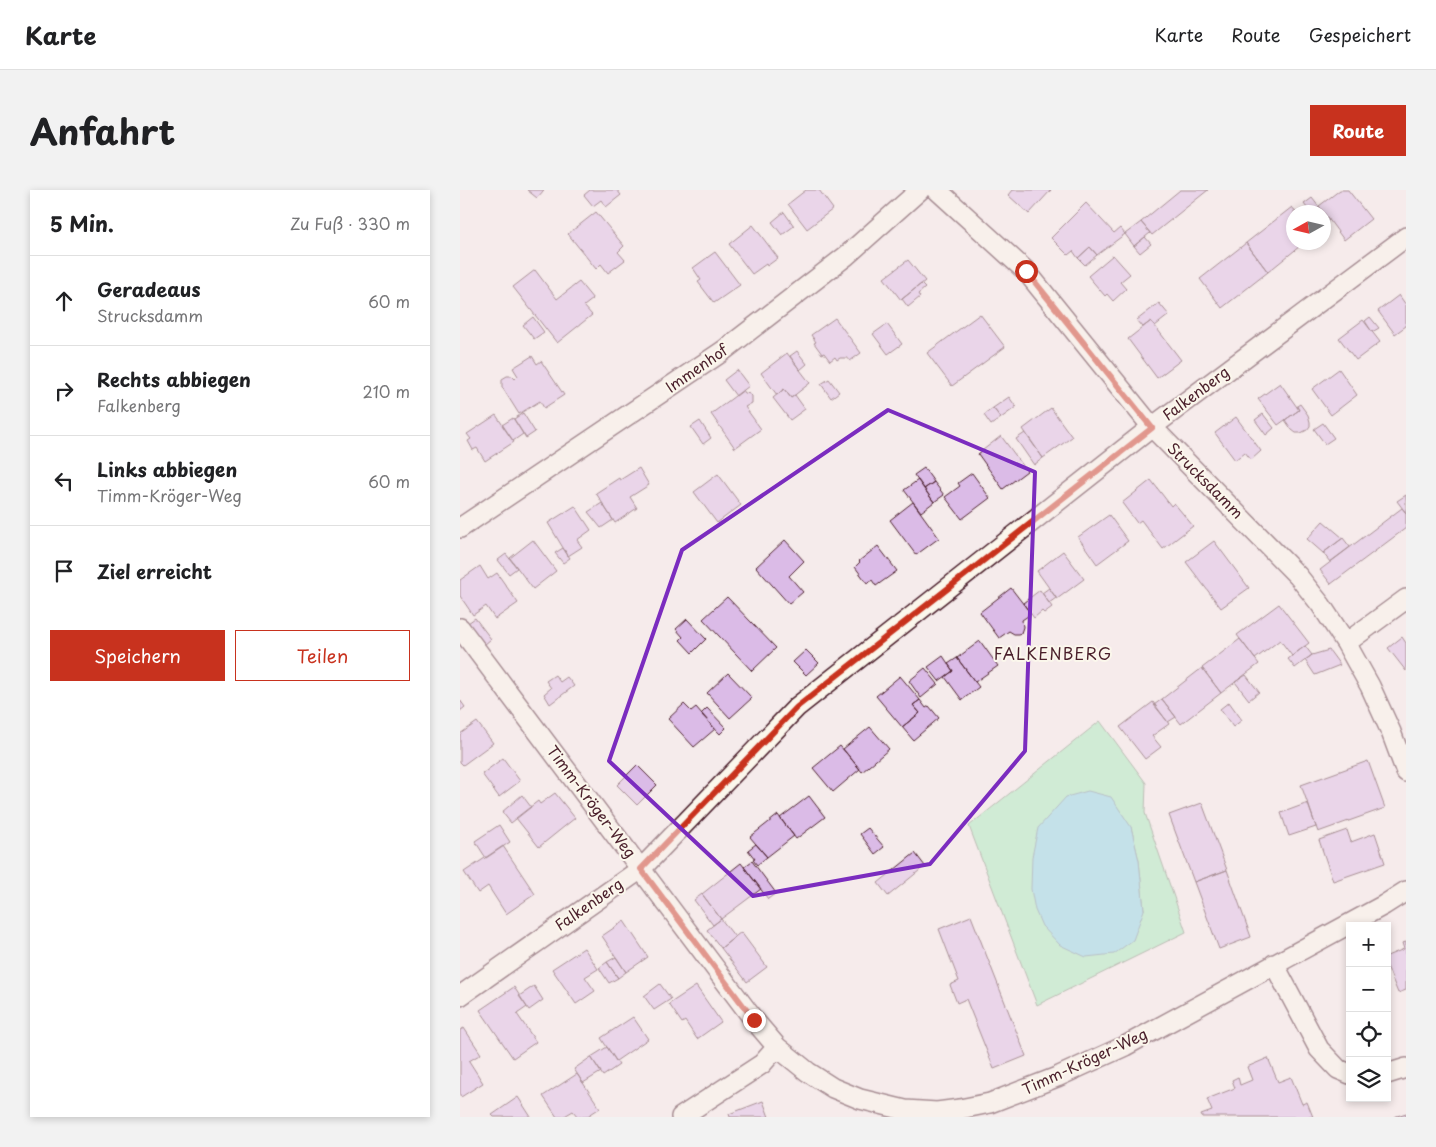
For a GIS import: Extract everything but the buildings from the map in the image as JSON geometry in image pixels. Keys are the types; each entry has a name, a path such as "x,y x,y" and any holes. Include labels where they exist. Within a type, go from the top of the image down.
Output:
{"street":[{"name":"Immenhof","path":"460,528 723,351 846,256 920,190"},
{"name":"Strucksdamm","path":"937,190 1026,271 1152,428 1298,576 1321,605 1346,643 1370,686 1391,732 1406,772"},
{"name":"Falkenberg","path":"460,996 641,869 797,707 1152,428 1406,237"},
{"path":"1346,643 1406,599"},
{"name":"Timm-Kröger-Weg","path":"460,628 754,1020 777,1047 808,1072 833,1088 860,1099 905,1110 936,1112 990,1103 1057,1078 1125,1046 1406,891"},
{"path":"1274,964 1319,1049 1338,1069 1346,1072"},
{"path":"681,1117 762,1064 777,1047"},
{"path":"1391,1073 1406,1068"}],"highlighted area":[{"path":"888,410 1035,472 1025,751 930,864 753,896 609,761 682,550"}],"green space":[{"path":"1100,721 1146,783 1145,813 1186,932 1037,1005 969,826","holes":["1131,827 1139,861 1144,910"]}],"water":[{"path":"1088,791 1111,797 1131,827 1139,861 1144,910 1133,940 1114,954 1086,957 1060,945 1042,926 1035,910 1031,889 1032,857 1038,828 1066,797"}],"district":[{"name":"FALKENBERG","path":"1053,654"}],"route":[{"path":"754,1020 641,869 797,707 1152,428 1026,271"}]}
